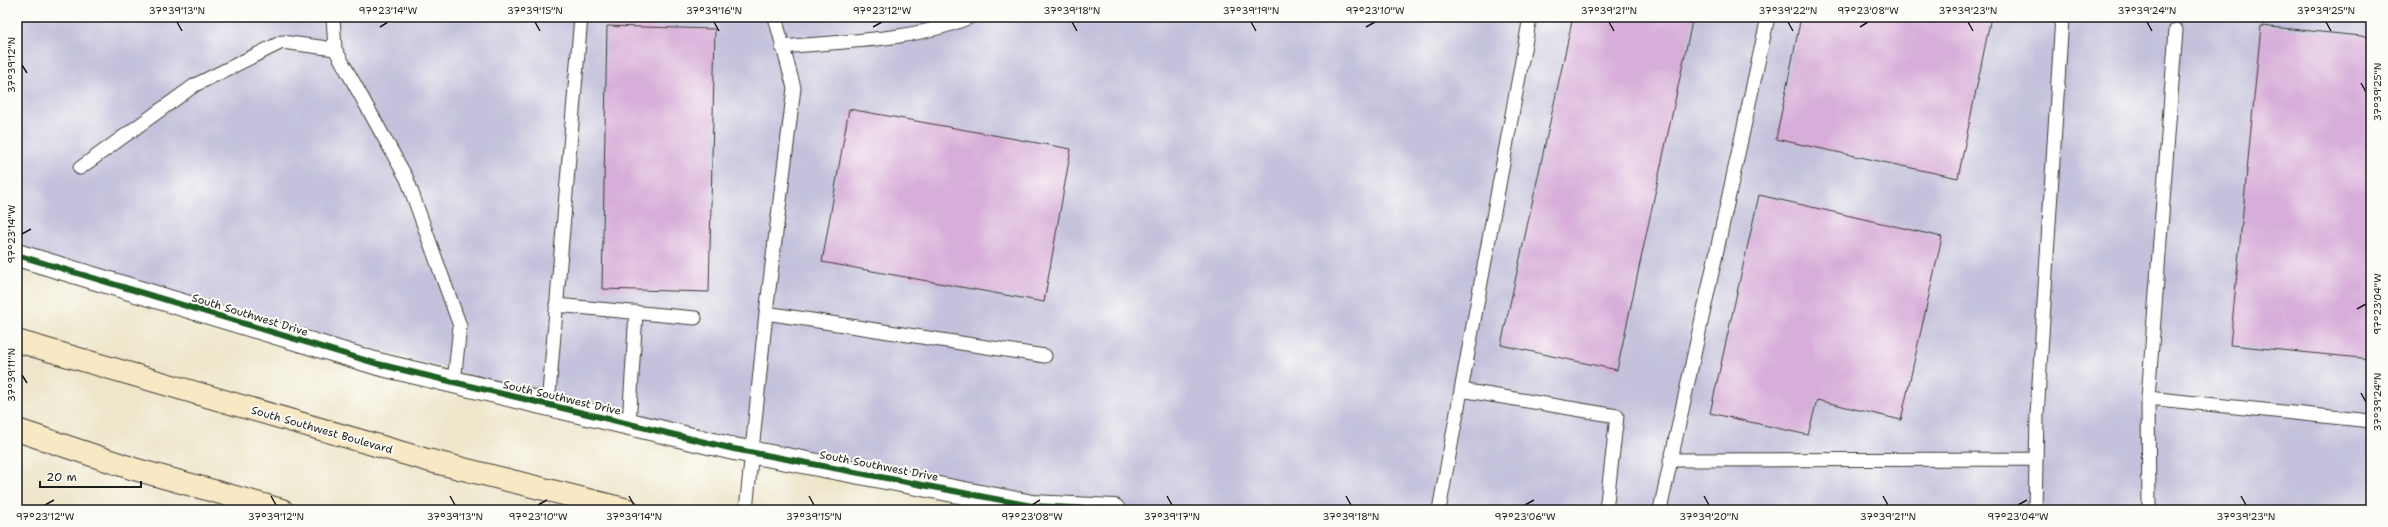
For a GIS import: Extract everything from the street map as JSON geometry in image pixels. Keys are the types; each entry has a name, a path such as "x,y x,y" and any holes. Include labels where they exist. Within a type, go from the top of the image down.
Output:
{"main road":[{"name":"South Southwest Boulevard","path":"17,341 427,460 628,510"},
{"path":"17,430 134,469 282,510"}],"street":[{"name":"South Southwest Drive","path":"17,255 378,364 629,424 753,452 1032,506 1114,510"}],"lane":[{"path":"333,17 335,49 406,179 460,326 454,382"},
{"path":"548,404 581,17"},
{"path":"746,510 766,313 794,88 775,17"},
{"path":"782,47 908,34 958,23 970,17"},
{"path":"1439,510 1530,17"},
{"path":"1660,510 1768,17"},
{"path":"2035,510 2036,459 2062,17"},
{"path":"2149,510 2148,398 2176,30"},
{"path":"80,168 195,85 282,42 335,49"},
{"path":"556,305 695,318"},
{"path":"629,424 636,312"},
{"path":"766,313 1044,356"},
{"path":"1461,390 1618,416 1606,510"},
{"path":"2148,398 2371,421"},
{"path":"1670,460 2036,459"}],"shaded area":[{"path":"17,17 2371,17 2371,508 2351,510 1114,510 753,452 17,252"}],"building":[{"path":"1573,17 1693,17 1617,370 1501,345"},
{"path":"1801,17 1991,17 1958,178 1776,139"},
{"path":"607,26 715,29 709,292 602,289"},
{"path":"2261,26 2371,37 2371,359 2230,345"},
{"path":"849,109 1071,149 1044,302 822,262"},
{"path":"1759,195 1942,237 1901,420 1817,400 1808,435 1710,413"}],"cycle path":[{"path":"17,255 378,364 734,449 1032,506 1114,510"}]}
